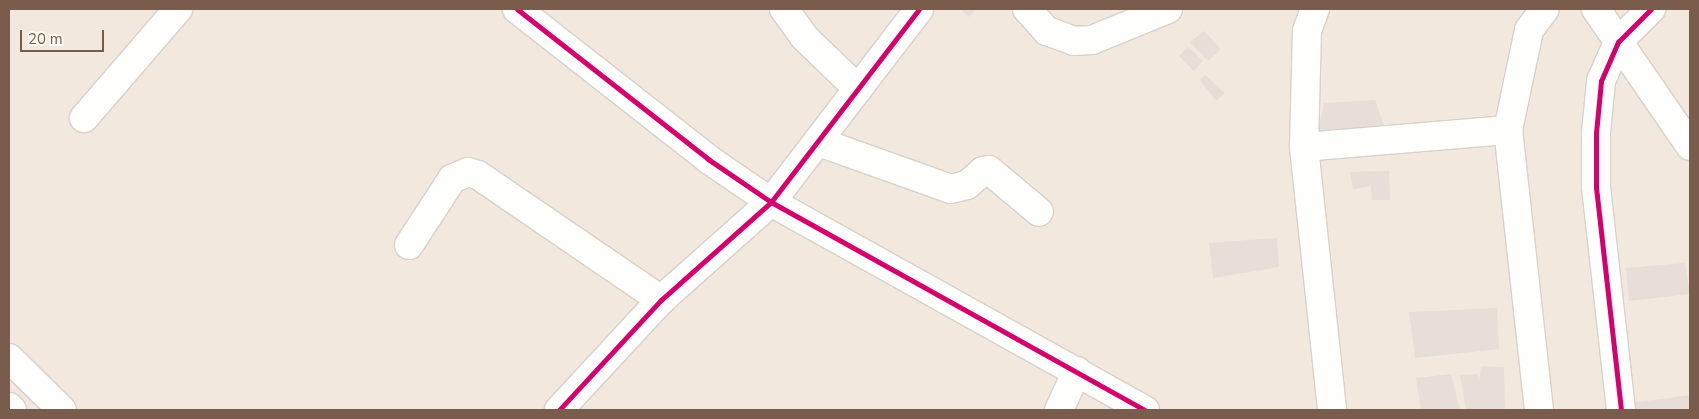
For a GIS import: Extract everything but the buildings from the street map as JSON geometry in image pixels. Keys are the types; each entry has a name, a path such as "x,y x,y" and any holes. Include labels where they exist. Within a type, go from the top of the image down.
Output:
{"street":[{"path":"84,118 178,9"},
{"path":"517,9 708,159 771,202 1145,410"},
{"path":"784,9 804,37 858,89"},
{"path":"559,410 661,300 771,202 819,142 919,9"},
{"path":"1027,9 1047,32 1074,41 1092,40 1168,9"},
{"path":"1315,9 1307,32 1304,147 1332,410"},
{"path":"1539,410 1508,130 1529,30 1544,9"},
{"path":"1596,9 1690,146"},
{"path":"1621,410 1596,188 1596,133 1602,81 1618,42 1650,9"},
{"path":"1304,147 1508,130"},
{"path":"819,142 951,189 967,185 983,171 990,170 1039,212"},
{"path":"409,244 452,179 468,172 478,175 661,300"},
{"path":"9,358 62,410"},
{"path":"1059,410 1077,371"},
{"path":"9,407 12,410"}],"shaded area":[{"path":"9,9 1690,9 1690,410 9,410"}],"cycle path":[{"path":"517,9 708,159 771,202 1145,410"},
{"path":"559,410 661,300 771,202 919,9"},
{"path":"1621,410 1596,187 1596,133 1601,81 1618,42 1651,9"}]}
